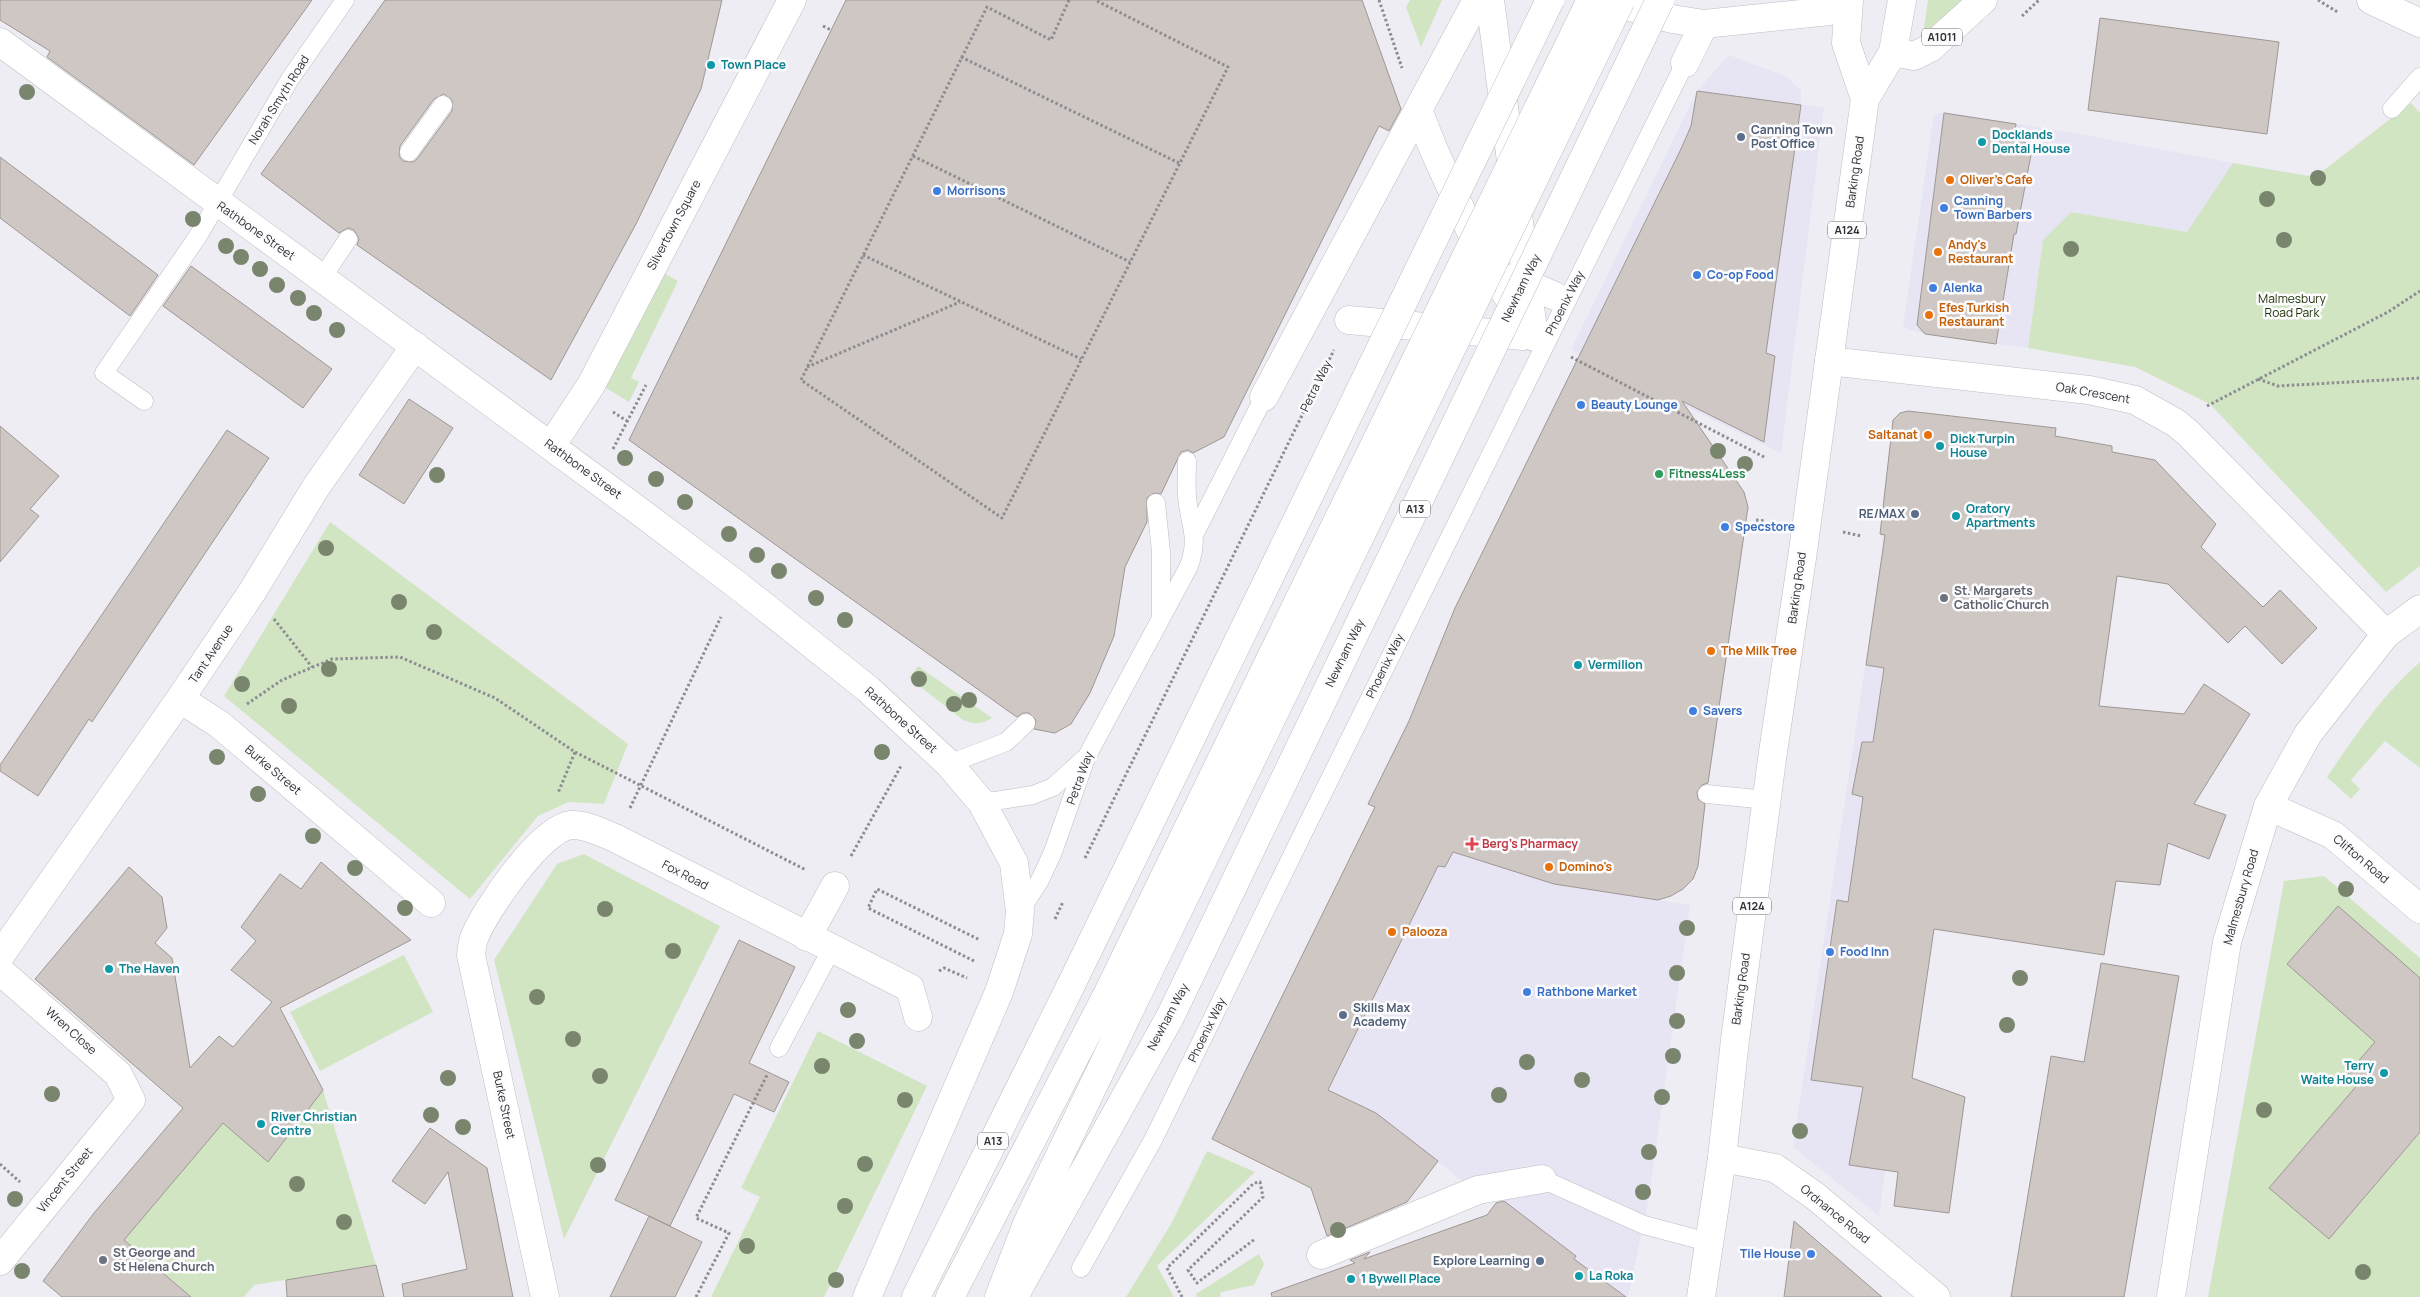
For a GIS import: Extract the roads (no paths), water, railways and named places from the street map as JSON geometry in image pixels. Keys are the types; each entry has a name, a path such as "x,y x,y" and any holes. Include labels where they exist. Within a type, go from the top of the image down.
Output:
{"main road":[{"name":"Silvertown Square","path":"551,446 591,384 792,0"},
{"path":"1264,397 1477,0"},
{"path":"1490,0 1534,337"},
{"name":"A13","path":"916,1297 1071,985 1550,0"},
{"name":"A13","path":"999,1297 1119,1001 1591,0"},
{"path":"1606,0 1672,19 1700,12 1843,8"},
{"name":"A13","path":"950,1297 1119,1001 1621,0"},
{"name":"Newham Way","path":"1014,1297 1170,1017 1660,0"},
{"name":"A124","path":"1865,99 1893,52 1902,0"},
{"name":"A1011","path":"1893,52 1914,56 1930,48 1983,0"},
{"path":"2372,0 2420,24"},
{"name":"Barking Road","path":"1701,1297 1722,1158 1735,1040 1767,800 1865,99 1846,43 1843,8"},
{"path":"1686,62 1700,12"},
{"name":"Rathbone Street","path":"0,42 217,203 551,446 726,577 868,689 949,764 982,803 1014,863 1020,911 1013,953 867,1297"},
{"path":"1418,110 1433,148 1486,265 1534,337"},
{"path":"1486,265 1560,298"},
{"path":"1348,320 1534,337"},
{"name":"Tant Avenue","path":"0,956 180,699 252,592 316,487 415,346"},
{"name":"Oak Crescent","path":"1829,361 2088,390 2134,400 2176,423 2188,433 2386,634"},
{"name":"Malmesbury Road","path":"2171,1297 2227,942 2268,806 2308,734 2386,634 2420,609"},
{"name":"Burke Street","path":"180,699 219,724 431,903"},
{"name":"Clifton Road","path":"2268,806 2333,835 2420,909"},
{"name":"Fox Road","path":"486,915 539,844 554,832 570,825 585,827 615,838 831,950 910,988 918,1017"},
{"path":"807,937 838,880"},
{"name":"Burke Street","path":"486,915 474,937 471,955 545,1297"},
{"name":"Wren Close","path":"0,971 118,1074 131,1100"},
{"name":"Vincent Street","path":"0,1261 131,1100"},
{"name":"Ordnance Road","path":"1722,1158 1775,1168 1815,1196 1936,1297"},
{"path":"1321,1255 1478,1190 1542,1179"}],"lane":[{"name":"Norah Smyth Road","path":"144,401 104,373 217,203 290,79 345,0"},
{"name":"Phoenix Way","path":"1081,1268 1153,1140 1560,298 1686,62"},
{"path":"2392,109 2420,77"},
{"path":"409,152 443,105"},
{"path":"322,278 348,239"},
{"path":"1194,535 1264,397"},
{"path":"1187,460 1187,497 1194,535"},
{"path":"1156,504 1162,587 1161,622"},
{"name":"Petra Way","path":"1020,911 1040,880 1053,852 1086,758 1161,622 1189,566 1195,549 1194,535"},
{"path":"949,764 1006,742 1026,723"},
{"path":"982,803 1033,795 1053,787 1086,758"},
{"path":"1706,794 1767,800"},
{"path":"779,1048 831,950"},
{"path":"1542,1179 1644,1225 1708,1242"}],"place":[{"name":"Town Place","path":"711,65"},
{"name":"Canning Town Post Office","path":"1741,137"},
{"name":"Docklands Dental House","path":"1982,142"},
{"name":"Oliver's Cafe","path":"1950,180"},
{"name":"Morrisons","path":"937,191"},
{"name":"Canning Town Barbers","path":"1944,208"},
{"name":"Andy's Restaurant","path":"1938,252"},
{"name":"Co-op Food","path":"1697,275"},
{"name":"Alenka","path":"1933,288"},
{"name":"Efes Turkish Restaurant","path":"1929,315"},
{"name":"Beauty Lounge","path":"1581,405"},
{"name":"Saltanat","path":"1928,435"},
{"name":"Dick Turpin House","path":"1940,446"},
{"name":"Fitness4Less","path":"1659,474"},
{"name":"RE/MAX","path":"1915,514"},
{"name":"Oratory Apartments","path":"1956,516"},
{"name":"Specstore","path":"1725,527"},
{"name":"St. Margarets Catholic Church","path":"1944,598"},
{"name":"The Milk Tree","path":"1711,651"},
{"name":"Vermilion","path":"1578,665"},
{"name":"Savers","path":"1693,711"},
{"name":"Berg's Pharmacy","path":"1472,844"},
{"name":"Domino's","path":"1549,867"},
{"name":"Palooza","path":"1392,932"},
{"name":"Food Inn","path":"1830,952"},
{"name":"The Haven","path":"109,969"},
{"name":"Rathbone Market","path":"1527,992"},
{"name":"Skills Max Academy","path":"1343,1015"},
{"name":"Terry Waite House","path":"2384,1073"},
{"name":"River Christian Centre","path":"261,1124"},
{"name":"Tile House","path":"1811,1254"},
{"name":"St George and St Helena Church","path":"103,1260"},
{"name":"Explore Learning","path":"1540,1261"},
{"name":"La Roka","path":"1579,1276"},
{"name":"1 Bywell Place","path":"1351,1279"}],"park label":[{"name":"Malmesbury Road Park","path":"2292,306"}]}
